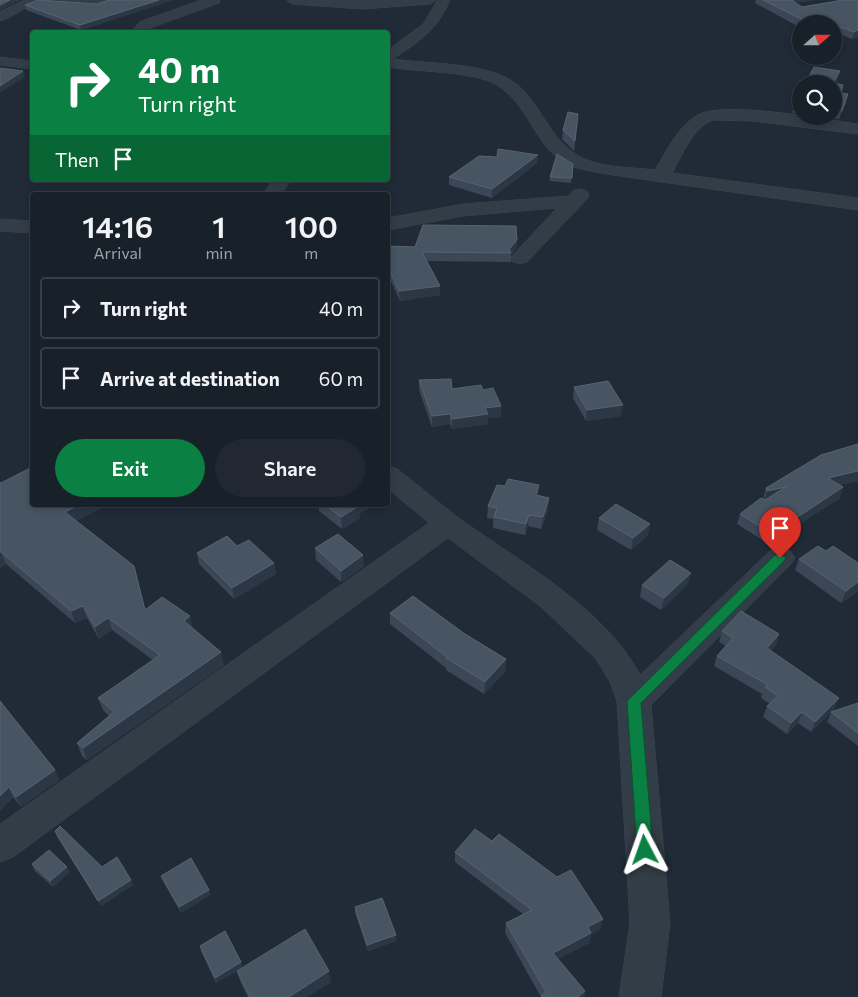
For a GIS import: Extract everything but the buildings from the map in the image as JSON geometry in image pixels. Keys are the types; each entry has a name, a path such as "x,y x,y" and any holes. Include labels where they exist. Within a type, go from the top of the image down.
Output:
{"street":[{"path":"0,17 35,0"},
{"path":"41,0 72,4 106,0"},
{"path":"139,30 145,25 214,0"},
{"path":"293,0 362,5 430,0"},
{"path":"390,55 428,27 444,0"},
{"path":"0,60 30,65"},
{"path":"390,63 468,73 500,80 518,94 568,157 577,162 606,169 858,204"},
{"path":"660,177 693,127 704,117 734,115 858,130"},
{"path":"520,258 606,169"},
{"path":"390,224 463,210 575,201"},
{"path":"0,225 30,227"},
{"path":"390,478 448,524 551,598 607,650 625,678 634,701 650,923 640,997"},
{"path":"0,845 448,524"},
{"path":"634,701 780,558"}],"route":[{"path":"645,850 634,701 695,644 750,586 780,558"}]}
